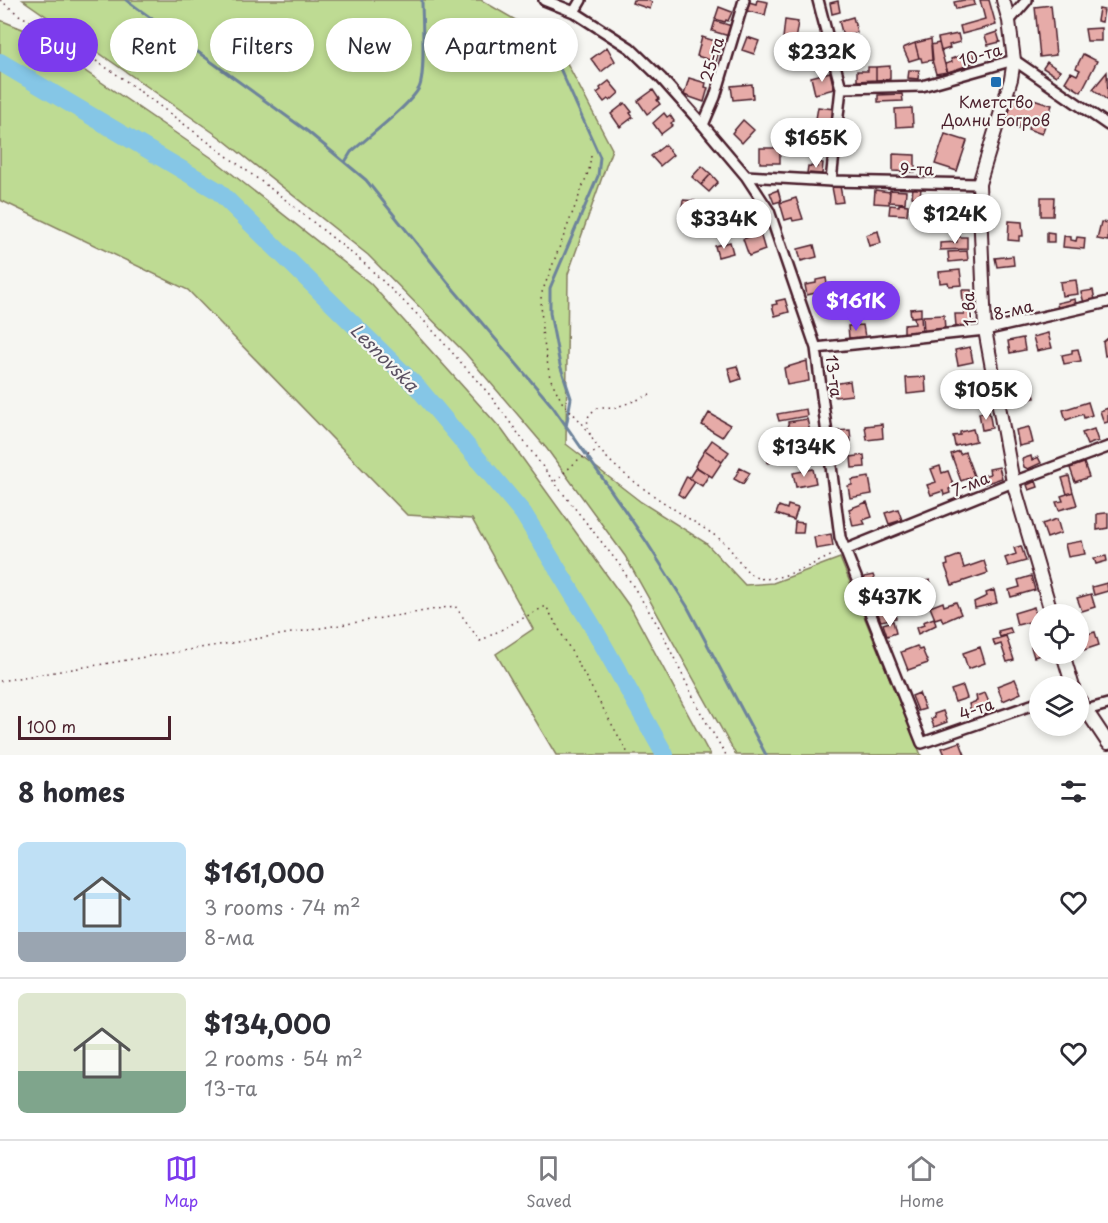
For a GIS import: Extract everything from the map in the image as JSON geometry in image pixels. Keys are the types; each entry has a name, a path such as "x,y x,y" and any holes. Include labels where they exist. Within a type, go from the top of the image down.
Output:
{"street":[{"name":"13-та","path":"544,0 574,12 630,48 661,78 703,125 746,176 769,211 816,348 840,537 922,743"},
{"path":"574,12 581,0"},
{"name":"25-та","path":"703,125 715,97 744,0"},
{"path":"818,0 841,88 831,181"},
{"name":"1-ва","path":"1003,0 1009,21 1014,60 1011,79 979,184 985,330 1013,482 1049,604"},
{"path":"1009,21 1027,0"},
{"name":"10-та","path":"841,88 922,86 1014,60 1108,125"},
{"name":"9-та","path":"746,176 831,181 979,184"},
{"name":"8-ма","path":"816,348 985,330 1108,302"},
{"name":"7-ма","path":"845,550 1013,482 1108,447"},
{"path":"1089,709 1108,704"},
{"name":"4-та","path":"922,743 1029,706"},
{"path":"1089,714 1108,743"}],"path":[{"path":"0,0 19,15 58,36 131,85 282,197 365,264 426,323 489,394 554,482 619,564 653,618 726,755"},
{"path":"591,156 589,170 542,295 542,331 550,378 562,402 582,423 611,464 723,542 738,558 749,575 760,579 779,577 845,550"},
{"path":"592,437 588,418 591,412 598,408 615,407 651,395"},
{"path":"554,482 578,460 599,450"},
{"path":"0,681 455,606 480,641 546,606 629,755"}],"green space":[{"path":"23,0 481,0 512,18 424,18 424,72 572,72 612,149 568,274 566,444 641,502 706,543 745,585 773,583 840,558 921,755 736,755 625,556 547,449 466,354 368,255 221,138 126,72 198,72 198,18 110,18 110,61 98,52 98,18 49,18"},
{"path":"0,20 18,27 18,72 86,72 212,158 370,283 502,430 632,610 710,755 556,755 496,654 533,629 472,519 407,515 188,290 0,200"}],"building":[{"path":"633,0 652,2 650,9 632,3"},
{"path":"757,0 768,2 765,15 747,11 749,2 756,4"},
{"path":"974,0 975,5 956,9 954,2"},
{"path":"980,0 989,0 996,25 962,34 960,26 985,19"},
{"path":"838,1 840,12 832,14 830,3"},
{"path":"1051,5 1056,55 1040,57 1035,7"},
{"path":"719,7 732,12 728,21 715,19"},
{"path":"1099,9 1104,10 1102,22 1097,21"},
{"path":"853,17 857,32 843,36 839,21"},
{"path":"785,20 798,22 792,59 781,57"},
{"path":"715,21 732,26 729,36 712,31"},
{"path":"1101,28 1101,41 1087,41 1085,29"},
{"path":"997,32 1000,42 988,45 985,36"},
{"path":"958,34 960,42 949,45 950,48 941,51 938,38"},
{"path":"702,37 721,43 716,62 697,56"},
{"path":"747,37 759,41 754,54 742,50"},
{"path":"823,38 828,55 812,60 809,50 816,49 813,41"},
{"path":"845,38 846,41 849,40 853,61 840,64 835,40"},
{"path":"931,39 933,60 922,62 915,43"},
{"path":"915,43 919,58 909,61 903,48"},
{"path":"939,43 947,72 936,74 931,45"},
{"path":"607,47 615,61 601,72 591,59"},
{"path":"973,51 976,62 970,64 966,53"},
{"path":"1083,54 1097,61 1081,92 1065,82 1071,72 1077,75 1080,70 1076,68"},
{"path":"962,55 966,66 948,72 945,64"},
{"path":"1047,62 1060,71 1056,76 1043,68"},
{"path":"890,66 890,79 876,80 876,67"},
{"path":"868,67 876,67 876,80 857,81 857,71 868,71"},
{"path":"909,70 919,70 918,79 908,78"},
{"path":"830,72 834,89 815,94 811,77"},
{"path":"1107,72 1108,99 1107,100 1093,89"},
{"path":"689,78 706,83 705,87 708,88 704,102 684,95"},
{"path":"609,81 619,93 610,101 608,99 604,102 597,93"},
{"path":"752,84 753,98 733,100 731,86"},
{"path":"653,90 660,104 647,114 638,101"},
{"path":"1015,93 1052,105 1042,134 1028,129 1029,126 1021,123 1019,129 1005,125"},
{"path":"902,94 903,101 878,102 878,95"},
{"path":"625,103 633,117 620,127 611,114"},
{"path":"818,107 834,109 832,122 816,119"},
{"path":"912,108 913,126 896,127 895,109"},
{"path":"664,113 667,117 670,115 674,121 671,123 673,125 661,134 653,123"},
{"path":"743,120 754,130 742,143 732,133"},
{"path":"945,134 967,141 957,171 935,164"},
{"path":"665,145 673,155 660,166 651,156"},
{"path":"760,148 780,148 780,163 760,163"},
{"path":"893,154 915,155 915,172 893,171"},
{"path":"818,162 823,163 822,174 807,173 808,166 817,167"},
{"path":"702,166 711,174 701,185 692,177"},
{"path":"711,174 718,182 709,192 701,185"},
{"path":"840,186 843,202 835,203 832,187"},
{"path":"913,187 921,188 920,198 912,197"},
{"path":"778,190 781,201 774,203 770,193"},
{"path":"875,190 890,192 889,204 874,203"},
{"path":"890,190 906,191 905,203 889,202"},
{"path":"1041,197 1054,197 1053,216 1041,216"},
{"path":"796,198 803,219 785,220 780,203"},
{"path":"683,200 695,201 694,208 682,207"},
{"path":"915,200 932,200 932,214 915,215"},
{"path":"959,202 959,204 965,204 966,220 949,220 948,203"},
{"path":"899,204 908,205 907,215 889,214 890,205 899,206"},
{"path":"1009,221 1022,222 1023,236 1019,236 1019,241 1008,240"},
{"path":"1101,222 1108,223 1108,241 1097,239"},
{"path":"878,231 881,243 869,246 866,235"},
{"path":"1047,232 1054,233 1054,242 1047,242"},
{"path":"760,233 765,250 749,256 743,239"},
{"path":"1064,236 1076,241 1077,237 1085,238 1084,249 1063,247"},
{"path":"957,237 967,237 967,249 940,250 940,243 957,242"},
{"path":"730,242 733,253 718,257 715,246"},
{"path":"814,245 817,257 801,261 798,249"},
{"path":"967,251 968,260 949,262 948,252"},
{"path":"1013,256 1014,265 997,267 995,258"},
{"path":"960,270 962,285 949,286 948,282 940,283 939,272"},
{"path":"826,278 828,290 807,295 805,285"},
{"path":"1076,280 1078,294 1062,296 1060,282"},
{"path":"962,290 971,290 973,326 956,327 955,314 964,314"},
{"path":"1093,290 1095,300 1084,303 1081,292"},
{"path":"785,299 789,312 775,316 772,305 777,304 776,301"},
{"path":"1075,299 1076,305 1058,309 1057,303"},
{"path":"837,304 839,313 823,316 821,307"},
{"path":"921,308 921,316 911,317 910,309"},
{"path":"944,315 945,330 924,332 923,316"},
{"path":"921,316 922,332 904,333 904,325 915,324 914,317"},
{"path":"863,325 865,337 849,338 848,326"},
{"path":"1048,333 1052,348 1037,351 1033,337"},
{"path":"1023,338 1025,350 1010,353 1008,341"},
{"path":"1108,338 1108,355 1105,356 1103,342"},
{"path":"970,347 973,362 958,365 955,350"},
{"path":"1078,349 1081,361 1064,364 1062,355"},
{"path":"807,361 809,381 787,385 784,368"},
{"path":"737,366 741,379 732,382 728,368"},
{"path":"925,377 926,392 907,394 906,378"},
{"path":"972,377 980,379 980,383 984,382 987,401 977,403 976,397 972,398 969,381"},
{"path":"850,381 852,395 835,397 833,384"},
{"path":"1032,386 1035,398 1018,401 1015,389"},
{"path":"1088,402 1092,415 1084,418 1083,414 1066,420 1063,410"},
{"path":"1108,408 1108,422 1104,423 1100,411"},
{"path":"806,409 807,416 779,421 777,414"},
{"path":"989,411 992,428 982,430 979,413"},
{"path":"709,413 730,425 722,437 702,425"},
{"path":"807,419 810,432 803,434 804,436 790,438 788,422"},
{"path":"882,424 883,438 867,440 865,426"},
{"path":"1029,427 1033,443 1019,446 1016,430"},
{"path":"973,429 976,441 955,446 953,436"},
{"path":"1094,429 1098,441 1087,445 1082,433"},
{"path":"850,430 851,441 835,442 835,431"},
{"path":"712,440 729,452 722,462 705,450"},
{"path":"822,440 823,453 804,456 803,448 807,447 806,443"},
{"path":"705,450 722,462 712,477 695,466"},
{"path":"959,451 960,454 965,452 974,476 961,481 951,454"},
{"path":"785,452 786,460 768,463 767,454"},
{"path":"864,455 865,467 852,468 851,457"},
{"path":"1031,456 1032,460 1038,457 1041,463 1028,469 1024,467 1022,459"},
{"path":"1084,463 1089,477 1075,482 1070,468"},
{"path":"940,466 942,473 948,471 954,487 949,489 950,493 944,495 943,491 931,495 927,485 936,482 931,469"},
{"path":"696,467 709,475 702,486 689,478"},
{"path":"999,467 1002,478 984,484 982,476 990,474 989,469"},
{"path":"740,468 750,473 743,484 734,479"},
{"path":"813,469 816,483 796,487 793,473"},
{"path":"687,476 695,482 684,498 678,494"},
{"path":"1069,476 1073,492 1067,494 1062,478"},
{"path":"869,477 872,494 850,498 848,486 852,485 852,480"},
{"path":"1036,481 1038,487 1029,490 1027,485"},
{"path":"1073,492 1077,505 1059,510 1056,502 1063,501 1061,496"},
{"path":"867,502 872,517 863,520 865,524 853,526 849,509"},
{"path":"788,505 798,508 794,520 776,514 779,506 787,509"},
{"path":"898,509 902,520 889,524 885,513"},
{"path":"1108,513 1108,528 1097,530 1097,514"},
{"path":"1057,519 1061,533 1047,538 1042,524"},
{"path":"795,522 804,523 803,533 794,533"},
{"path":"831,534 833,546 816,549 814,537"},
{"path":"1082,541 1085,554 1068,557 1065,544"},
{"path":"1021,546 1026,561 1008,566 1005,558 1016,554 1014,548"},
{"path":"960,555 964,568 984,561 988,573 952,585 945,566 948,565 947,560"},
{"path":"1106,556 1107,561 1096,564 1094,558"},
{"path":"873,575 876,583 867,589 864,577"},
{"path":"1031,576 1035,590 1011,597 1009,590 1020,587 1018,580"},
{"path":"930,580 933,590 916,596 914,590 922,587 920,583"},
{"path":"900,581 906,596 893,601 887,586"},
{"path":"1107,583 1108,591 1094,595 1092,587"},
{"path":"994,590 997,603 975,608 974,602"},
{"path":"1091,594 1095,607 1089,609 1089,604 1079,604 1077,598"},
{"path":"943,602 944,606 956,602 961,614 943,622 941,617 935,619 930,607"},
{"path":"884,603 885,607 892,605 896,618 881,621 876,609"},
{"path":"1029,608 1029,622 1017,625 1014,613"},
{"path":"934,618 936,625 918,634 916,628 924,625 923,622"},
{"path":"893,621 896,633 887,636 883,624"},
{"path":"1010,628 1012,633 1000,637 998,631"},
{"path":"1095,632 1099,645 1089,648 1089,634"},
{"path":"1006,636 1014,660 1007,662 1001,644 995,646 993,640"},
{"path":"917,646 919,650 922,649 928,663 908,670 901,652"},
{"path":"980,647 985,663 968,669 963,653"},
{"path":"1015,679 1021,693 1003,701 997,686"},
{"path":"963,686 967,698 955,702 951,690"},
{"path":"919,693 925,709 918,711 912,696"},
{"path":"985,693 990,705 971,712 969,704 977,701 976,696"},
{"path":"943,711 947,722 934,727 931,719 935,718 934,714"},
{"path":"960,742 965,755 945,755 942,748"}],"waterway":[{"path":"126,0 307,131 366,180 454,290 553,407 646,541 687,606 766,755"},
{"path":"345,162 351,152 398,112 419,88 423,59 422,0"},
{"name":"Lesnovska","path":"0,62 218,191 419,389 523,513 593,627 665,755"},
{"path":"562,72 600,157 598,176 550,288 550,313 560,365 571,398 566,427"}],"place":[{"name":"Кметство Долни Богров","path":"996,82"}]}
